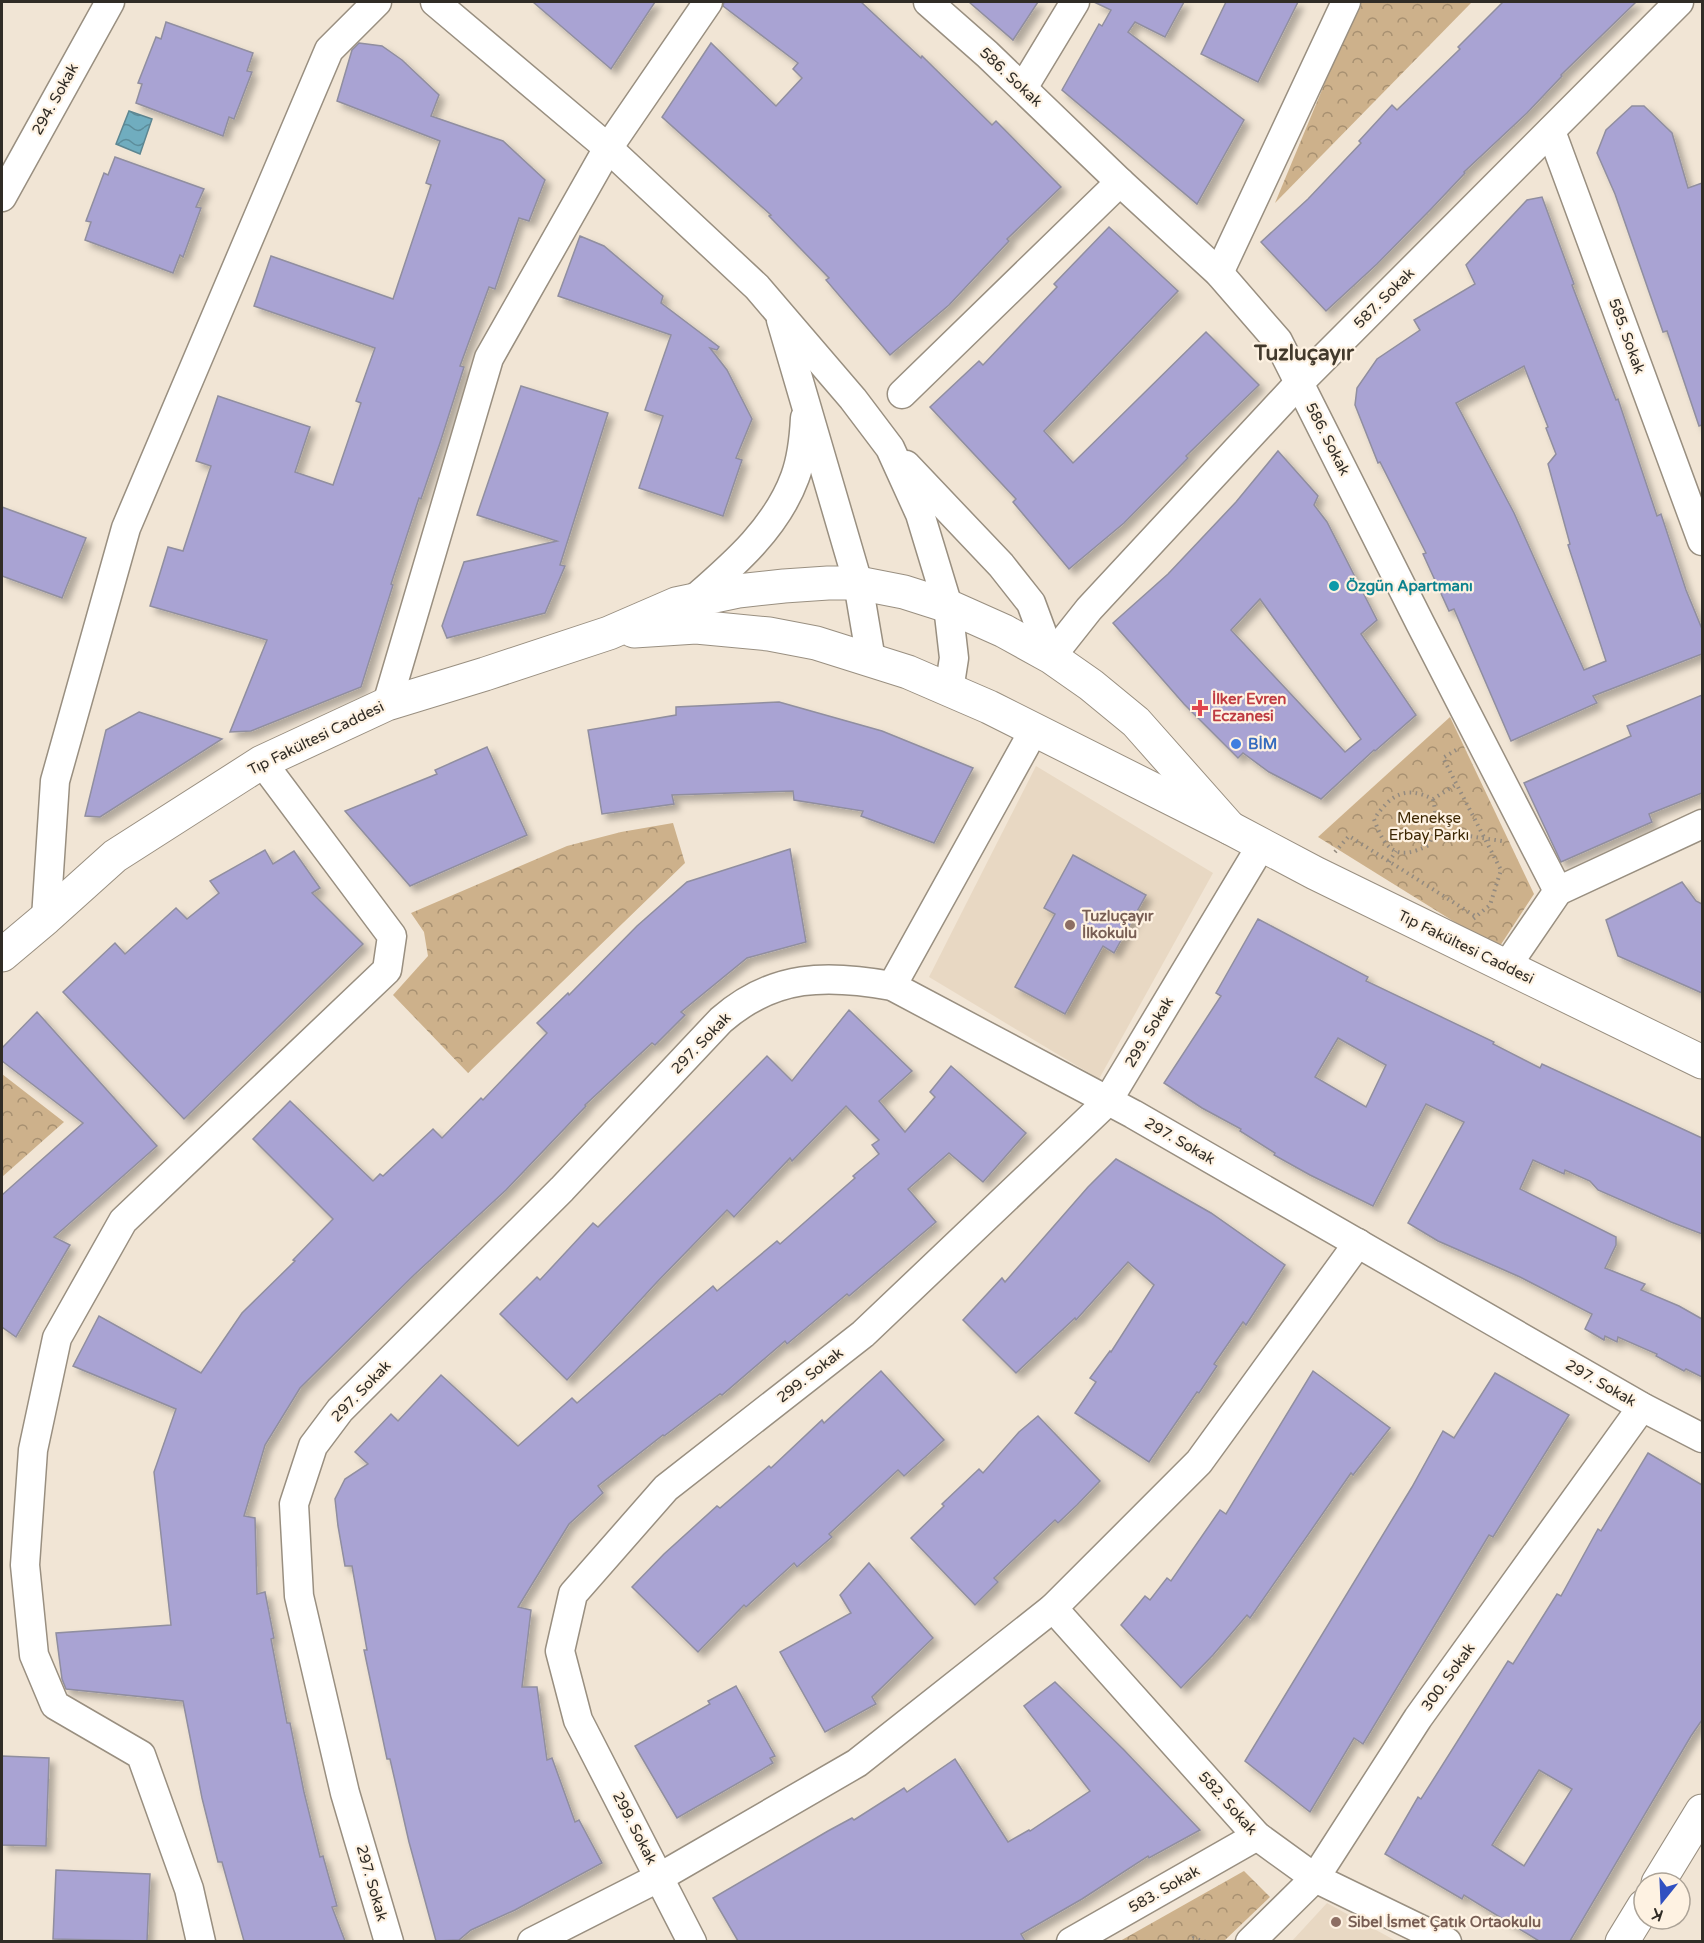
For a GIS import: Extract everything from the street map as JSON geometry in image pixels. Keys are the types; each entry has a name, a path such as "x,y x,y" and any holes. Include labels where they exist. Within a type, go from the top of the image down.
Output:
{"main road":[{"path":"609,633 676,604 738,591 828,583 858,583 904,592 948,606 1004,631 1051,657 1091,685 1136,722 1230,828"},
{"path":"609,633 696,627 770,634 816,643 871,660 908,672 949,690 1230,828"},
{"name":"Tıp Fakültesi Caddesi","path":"2,955 115,856 262,762 387,704 609,633"},
{"name":"Tıp Fakültesi Caddesi","path":"1230,828 1261,846 1453,942 1702,1062"},
{"path":"1665,1871 1702,1811"},
{"path":"1622,1941 1632,1925"}],"street":[{"name":"294. Sokak","path":"2,197 110,2"},
{"path":"46,918 55,781 126,528 329,50 377,2"},
{"path":"435,2 608,148 758,287 854,399 890,448 1001,565 1031,603 1051,657"},
{"path":"387,704 489,358 608,148 708,2"},
{"name":"586. Sokak","path":"928,2 1023,88 1219,273 1278,341 1558,891"},
{"path":"1023,88 1075,2"},
{"path":"1219,273 1346,2"},
{"name":"587. Sokak","path":"1051,657 1089,609 1299,383 1679,2"},
{"name":"585. Sokak","path":"1551,131 1702,541"},
{"path":"902,394 1120,182"},
{"path":"779,312 858,583 871,660"},
{"path":"692,601 734,565 772,520 795,478 803,443 806,404"},
{"path":"890,448 920,514 948,606 954,658 949,690"},
{"path":"892,986 1034,730"},
{"path":"201,1941 189,1889 141,1755 55,1705 34,1655 25,1565 33,1450 57,1338 123,1221 387,970 392,936 262,762"},
{"path":"1506,967 1558,891 1702,824"},
{"name":"299. Sokak","path":"692,1941 578,1720 560,1651 573,1594 666,1488 862,1334 1107,1102 1261,846"},
{"name":"297. Sokak","path":"389,1941 345,1793 299,1596 294,1504 314,1446 340,1410 562,1189 721,1020 735,1008 767,990 796,981 835,979 860,980 892,986 1133,1114 1641,1407 1702,1438"},
{"path":"532,1941 660,1877 857,1763 1053,1608 1199,1462 1358,1243"},
{"name":"300. Sokak","path":"1250,1941 1315,1878 1418,1718 1641,1407"},
{"name":"582. Sokak","path":"1053,1608 1257,1836 1315,1878 1447,1941"},
{"name":"583. Sokak","path":"1071,1941 1257,1836"}],"path":[{"path":"1453,942 1475,916 1490,905 1501,870 1443,758 1479,737"},
{"path":"1433,799 1457,784"},
{"path":"1414,792 1433,799 1437,816 1435,831 1429,845 1414,853 1396,852 1384,843 1374,819 1382,807 1398,794 1414,792"},
{"path":"1435,831 1535,846"},
{"path":"1315,873 1349,836 1475,916"},
{"path":"1389,862 1396,852"},
{"path":"1188,1941 1193,1938 1206,1941"}],"shaded area":[{"name":"Tuzluçayır İlkokulu","path":"1036,766 1213,873 1099,1079 929,977"},
{"name":"Sibel İsmet Çatık Ortaokulu","path":"1327,1903 1396,1941 1292,1941"}],"green space":[{"path":"1359,2 1472,2 1275,203 1351,20"},
{"name":"Menekşe Erbay Parkı","path":"1450,717 1534,894 1498,949 1318,837"},
{"path":"673,823 685,863 468,1073 393,995 428,956 424,932 411,913 567,846 621,832"},
{"path":"2,1074 64,1122 2,1177"},
{"path":"1244,1871 1270,1897 1224,1941 1120,1941"}],"water":[{"path":"129,111 152,119 140,154 116,144"}],"building":[{"path":"533,2 655,2 611,69"},
{"path":"724,2 861,2 921,58 922,56 992,125 996,121 1061,187 1007,239 1009,241 949,305 890,355 826,280 829,278 769,216 771,215 662,117 711,43 776,106 802,78 793,69 798,63 723,6"},
{"path":"969,2 1038,2 1013,40"},
{"path":"1094,2 1184,2 1165,37 1135,22 1128,32 1244,120 1197,204 1062,90 1099,24 1102,26 1111,10"},
{"path":"1226,2 1298,2 1258,82 1201,54"},
{"path":"1503,2 1636,2 1561,75 1527,113 1464,172 1377,264 1326,311 1261,242 1308,199 1361,143 1359,141 1392,105 1397,110 1460,49 1458,47"},
{"path":"166,22 253,53 247,71 252,72 234,119 229,117 223,136 136,103 142,84 138,83 156,37 161,39"},
{"path":"359,43 382,46 402,60 439,95 431,116 503,141 545,180 529,221 519,218 495,289 489,287 460,366 464,367 391,584 393,585 361,687 251,731 230,732 267,640 150,606 168,547 183,551 211,466 196,461 218,396 310,427 295,472 333,485 361,403 356,401 375,348 254,306 271,256 393,299 431,185 426,183 440,141 337,101 352,50"},
{"path":"1632,106 1644,106 1672,133 1688,188 1702,183 1702,425 1699,426 1667,331 1663,332 1615,194 1597,153 1606,130"},
{"path":"115,157 204,189 196,207 201,208 183,257 180,255 173,273 85,240 91,222 86,221 104,173 108,175"},
{"path":"1542,197 1574,284 1572,285 1616,400 1618,399 1657,516 1661,514 1686,590 1702,629 1702,654 1593,696 1597,703 1511,741 1454,609 1449,611 1423,554 1426,553 1380,462 1378,463 1355,405 1357,388 1377,359 1420,330 1414,320 1475,284 1466,265 1527,200","holes":["1524,366 1548,427 1546,428 1556,454 1548,464 1570,544 1568,545 1606,661 1584,670 1514,513 1456,403"]},
{"path":"1109,227 1178,291 1044,431 1073,463 1206,332 1259,385 1186,456 1188,458 1124,523 1069,569 1013,502 1016,499 930,407 979,361 983,365 1057,287 1054,284"},
{"path":"580,236 604,246 663,296 661,303 719,347 717,350 710,348 727,370 752,419 736,458 742,460 723,516 639,488 663,416 645,410 671,335 558,296"},
{"path":"521,386 608,413 560,565 565,566 545,613 447,638 442,626 464,562 557,541 477,515"},
{"path":"1278,451 1318,496 1314,505 1327,522 1377,620 1361,634 1416,715 1321,799 1269,772 1243,753 1238,758 1184,704 1113,623 1168,574 1236,502","holes":["1260,599 1361,739 1345,752 1231,630"]},
{"path":"2,507 86,538 62,598 2,576"},
{"path":"1702,695 1702,793 1649,814 1652,822 1561,862 1524,783 1631,736 1627,726"},
{"path":"779,702 882,731 973,768 934,843 861,816 863,811 794,800 793,791 672,795 674,804 602,814 588,730 676,715 676,707"},
{"path":"139,712 222,739 100,817 85,816 106,730"},
{"path":"487,747 527,835 410,886 345,811 437,774 435,770"},
{"path":"790,849 806,942 747,958 681,1012 685,1015 655,1045 652,1043 585,1105 506,1190 414,1275 300,1388 265,1445 244,1516 255,1518 257,1594 265,1592 274,1638 271,1639 287,1723 290,1723 320,1857 323,1856 337,1906 332,1907 345,1941 244,1941 222,1862 218,1862 202,1798 183,1701 66,1689 62,1679 56,1633 171,1625 154,1472 176,1409 73,1366 99,1316 201,1373 242,1313 295,1261 293,1260 333,1219 253,1139 290,1101 373,1181 380,1174 383,1176 433,1129 442,1138 481,1098 483,1100 547,1033 537,1023 568,993 569,995 637,926 687,882"},
{"path":"265,850 273,864 294,851 320,888 312,893 363,944 184,1119 63,992 115,943 125,954 176,908 187,919 219,893 210,881"},
{"path":"1073,855 1146,895 1114,953 1103,946 1065,1014 1015,987 1055,914 1044,908"},
{"path":"1682,882 1696,901 1702,904 1702,993 1618,956 1606,920"},
{"path":"1258,919 1368,977 1366,981 1494,1042 1493,1044 1540,1068 1542,1064 1702,1138 1702,1234 1598,1190 1590,1181 1565,1170 1564,1174 1533,1160 1520,1189 1616,1237 1616,1245 1605,1268 1645,1284 1641,1290 1679,1306 1702,1319 1702,1377 1686,1369 1684,1371 1656,1356 1657,1354 1618,1337 1617,1342 1605,1336 1604,1340 1585,1329 1592,1314 1520,1277 1438,1241 1408,1223 1464,1122 1426,1104 1373,1206 1274,1155 1275,1153 1240,1131 1241,1129 1202,1108 1164,1083 1221,996 1216,993","holes":["1338,1038 1386,1065 1366,1107 1315,1077"]},
{"path":"849,1010 912,1071 879,1101 905,1132 935,1097 930,1092 951,1066 1026,1133 983,1182 949,1153 908,1189 936,1222 849,1296 847,1294 787,1344 785,1341 722,1395 720,1394 663,1435 598,1486 603,1493 569,1524 518,1607 531,1610 522,1687 537,1687 547,1760 552,1758 575,1822 579,1820 602,1863 515,1910 471,1930 459,1940 436,1941 409,1842 390,1759 387,1759 364,1650 367,1650 352,1566 345,1566 338,1526 335,1499 345,1479 368,1464 355,1452 391,1414 398,1421 441,1375 518,1446 572,1398 577,1403 713,1286 717,1291 777,1241 780,1244 855,1178 853,1176 879,1154 872,1145 879,1140 846,1106 792,1161 790,1158 734,1217 727,1210 567,1380 500,1314 537,1277 540,1280 593,1223 598,1227 767,1056 792,1081"},
{"path":"37,1012 157,1146 54,1237 70,1245 16,1337 2,1327 2,1195 83,1123 2,1061 2,1048"},
{"path":"1116,1159 1211,1213 1285,1265 1246,1325 1243,1322 1214,1364 1217,1366 1149,1462 1075,1413 1096,1382 1090,1378 1111,1352 1154,1285 1128,1262 1076,1320 1075,1318 1016,1373 963,1320 1002,1278 1005,1282 1088,1187"},
{"path":"881,1371 944,1440 904,1476 898,1470 829,1534 832,1537 797,1567 794,1563 746,1607 744,1605 698,1652 632,1587 664,1554 717,1506 720,1508 769,1466 771,1468 822,1420 824,1423"},
{"path":"1313,1371 1390,1428 1353,1475 1351,1473 1250,1618 1247,1615 1181,1688 1121,1625 1145,1596 1150,1600 1167,1578 1171,1581 1220,1510 1226,1514"},
{"path":"1495,1373 1569,1415 1493,1537 1489,1535 1363,1744 1354,1738 1310,1812 1245,1761 1412,1487 1443,1431 1454,1438"},
{"path":"1038,1416 1100,1481 1058,1523 1055,1520 994,1578 998,1582 975,1605 911,1538 944,1506 942,1504 979,1469 983,1473 1019,1432"},
{"path":"1648,1453 1702,1485 1702,1720 1570,1941 1539,1941 1464,1895 1462,1899 1385,1854 1418,1797 1421,1799 1508,1661 1513,1664 1557,1594 1561,1596 1598,1529 1601,1531","holes":["1539,1770 1572,1789 1524,1866 1492,1845"]},
{"path":"869,1563 933,1638 872,1697 876,1704 825,1732 780,1652 851,1613 840,1595"},
{"path":"1055,1682 1200,1830 1149,1858 1148,1856 1082,1899 1021,1934 1025,1941 738,1941 713,1898 828,1831 852,1818 854,1820 904,1788 907,1792 955,1759 1008,1842 1030,1831 1090,1791 1024,1706"},
{"path":"736,1686 775,1756 770,1758 773,1763 677,1818 635,1746 710,1704 708,1701"},
{"path":"2,1756 49,1758 46,1846 2,1845"},
{"path":"56,1870 150,1874 147,1941 53,1939"}],"place":[{"name":"Özgün Apartmanı","path":"1334,586"},
{"name":"İlker Evren Eczanesi","path":"1200,708"},
{"name":"BİM","path":"1236,744"},
{"name":"Tuzluçayır İlkokulu","path":"1070,925"},
{"name":"Sibel İsmet Çatık Ortaokulu","path":"1336,1922"}],"district":[{"name":"Tuzluçayır","path":"1304,353"}]}
